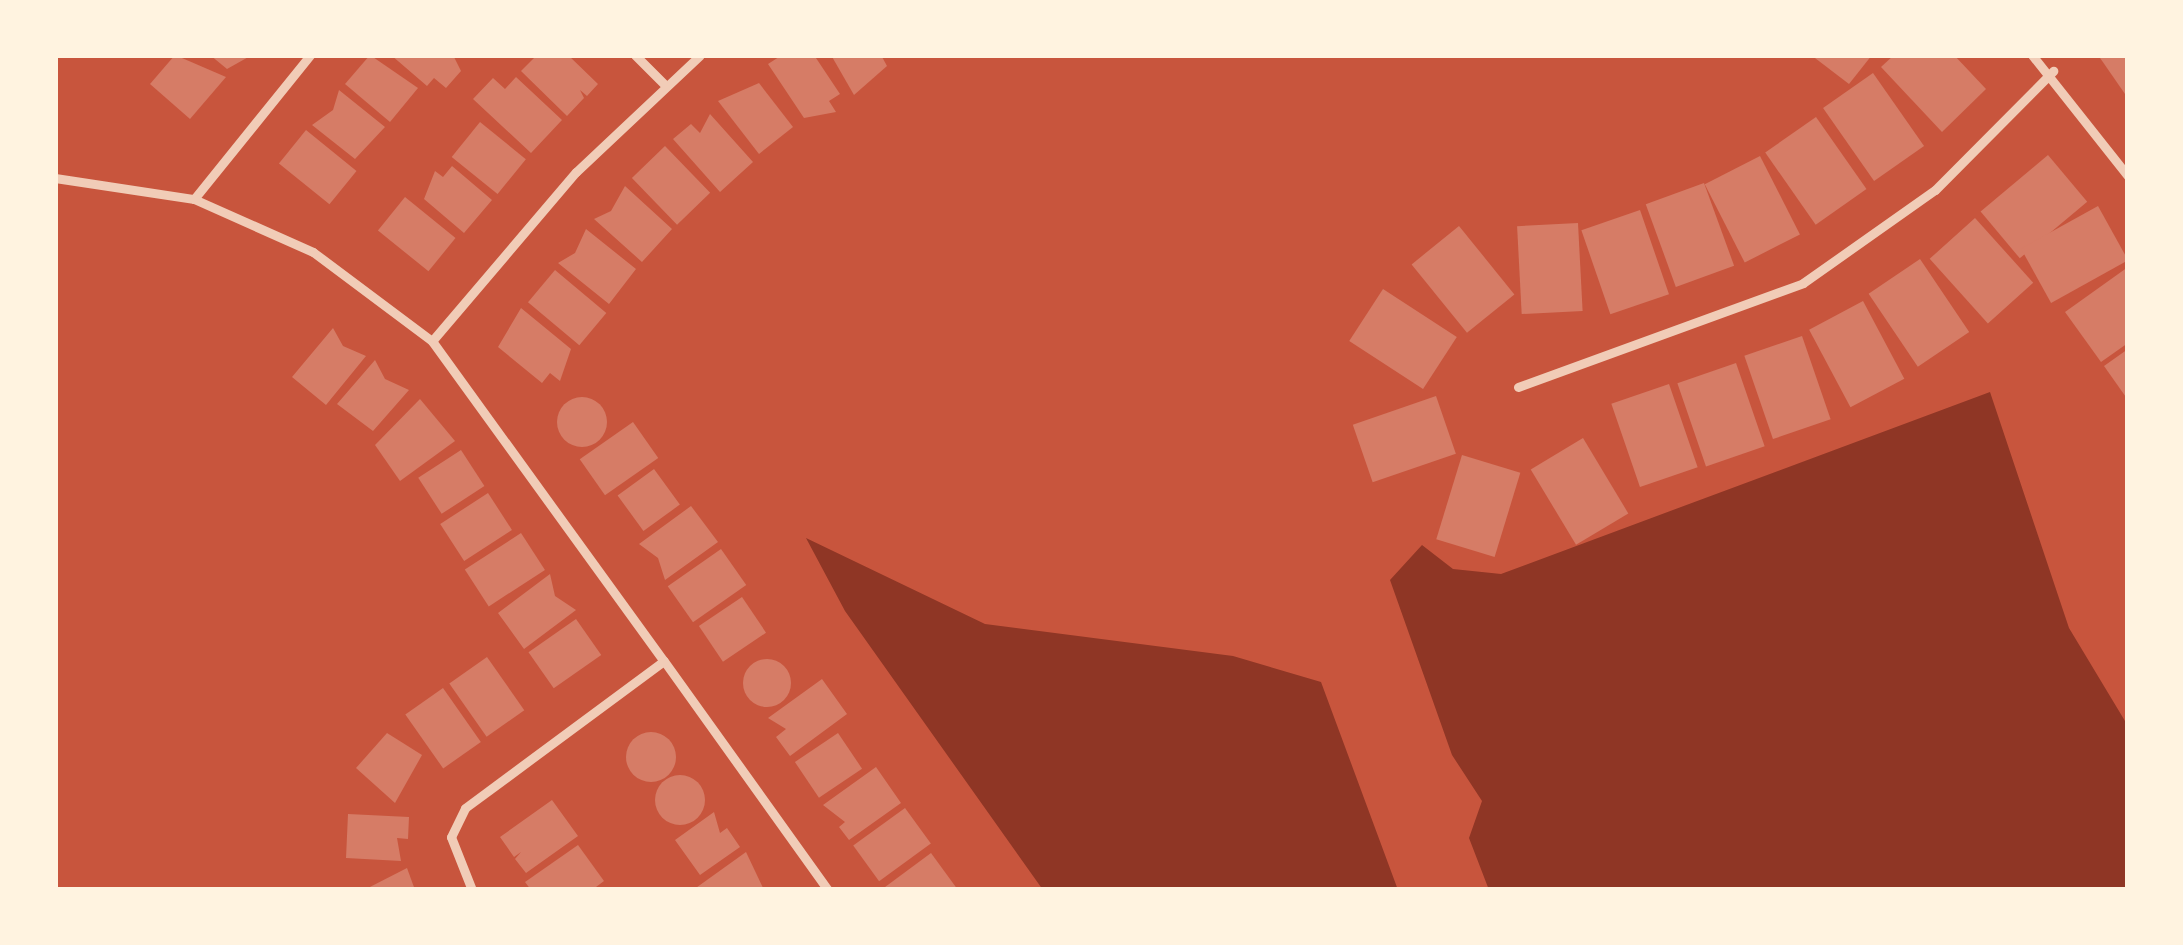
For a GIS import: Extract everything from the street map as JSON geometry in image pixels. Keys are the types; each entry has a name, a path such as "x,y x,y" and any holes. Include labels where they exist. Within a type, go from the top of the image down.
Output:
{"street":[{"path":"194,199 310,55"},
{"path":"635,55 662,83"},
{"path":"432,340 662,83 700,55"},
{"path":"2032,55 2053,70 2128,176"},
{"path":"1518,386 1804,282 1935,190 2053,70"},
{"path":"55,178 194,199 313,252 432,340 828,890"},
{"path":"472,890 451,837 465,808 664,661"}],"shaded area":[{"path":"1990,392 2069,628 2128,726 2128,890 1489,890 1469,838 1482,801 1452,755 1390,580 1422,545 1453,569 1501,574"},
{"path":"806,538 985,624 1233,656 1321,682 1398,890 1043,890 845,611"}],"building":[{"path":"175,55 226,77 190,119 150,84"},
{"path":"210,55 252,55 227,69"},
{"path":"370,55 418,88 390,122 345,84"},
{"path":"391,55 453,55 461,71 446,88 434,78 427,86"},
{"path":"537,55 568,55 598,84 587,96 580,90 584,98 567,116 521,71"},
{"path":"782,55 814,55 840,94 829,101 836,112 804,118 768,64"},
{"path":"831,55 881,55 887,66 854,95"},
{"path":"1811,55 1872,55 1849,84"},
{"path":"1894,55 1954,55 1986,89 1942,132 1881,67"},
{"path":"2098,55 2128,55 2125,94"},
{"path":"1873,73 1924,146 1874,181 1823,108"},
{"path":"516,77 562,120 531,153 473,99 493,78 505,89"},
{"path":"759,83 793,127 759,154 718,101"},
{"path":"339,90 385,127 355,159 312,125 333,110"},
{"path":"710,114 753,162 720,192 673,139 691,124 700,133"},
{"path":"1816,117 1866,189 1816,225 1765,153"},
{"path":"480,122 526,159 498,194 452,157"},
{"path":"306,130 357,171 329,204 279,163"},
{"path":"665,146 710,193 677,225 632,178"},
{"path":"2048,155 2087,202 2020,258 1981,212"},
{"path":"1760,156 1800,234 1745,263 1705,184"},
{"path":"452,166 492,200 464,233 424,199 435,171 443,177"},
{"path":"1704,183 1734,266 1676,287 1646,204"},
{"path":"625,186 672,229 642,262 594,219 611,211"},
{"path":"405,197 456,238 428,271 378,230"},
{"path":"2098,206 2128,260 2051,303 2021,249"},
{"path":"1640,210 1669,294 1610,314 1581,230"},
{"path":"1975,218 2033,283 1988,323 1930,259"},
{"path":"1578,223 1583,311 1522,314 1517,226"},
{"path":"1459,226 1514,294 1467,333 1412,264"},
{"path":"586,229 636,269 609,304 558,263 575,253"},
{"path":"1920,259 1969,332 1918,367 1869,294"},
{"path":"2128,267 2128,343 2101,362 2065,312"},
{"path":"555,270 606,313 579,345 528,302"},
{"path":"1383,289 1457,337 1423,389 1349,341"},
{"path":"1863,301 1904,379 1850,407 1809,330"},
{"path":"521,308 571,349 560,381 550,373 542,383 498,347"},
{"path":"333,328 343,346 366,356 326,405 292,377"},
{"path":"1802,336 1831,419 1773,439 1744,356"},
{"path":"2128,349 2128,400 2104,366"},
{"path":"375,360 385,379 409,390 373,431 337,404"},
{"path":"1736,363 1765,446 1706,466 1677,383"},
{"path":"1669,384 1698,467 1640,487 1611,404"},
{"path":"1436,396 1456,454 1373,482 1353,425"},
{"path":"582,397 599,405 607,422 599,439 582,447 565,439 557,422 565,405"},
{"path":"420,399 455,441 400,481 375,445"},
{"path":"633,422 658,458 605,495 580,459"},
{"path":"1583,438 1628,513 1576,545 1531,469"},
{"path":"461,450 484,486 442,514 418,478"},
{"path":"1462,455 1520,473 1495,557 1436,539"},
{"path":"654,469 680,505 643,531 618,495"},
{"path":"488,493 512,530 464,561 440,524"},
{"path":"691,506 718,542 665,580 658,558 639,544"},
{"path":"521,533 545,570 489,606 465,569"},
{"path":"721,549 746,585 693,622 668,586"},
{"path":"550,574 555,596 576,610 524,649 498,613"},
{"path":"742,597 766,633 723,662 699,626"},
{"path":"576,619 601,655 554,688 528,652"},
{"path":"487,657 524,710 487,737 449,683"},
{"path":"767,659 784,666 791,683 784,700 767,707 750,700 743,683 750,666"},
{"path":"822,679 847,714 790,756 776,737 786,729 768,718"},
{"path":"443,688 481,742 443,768 405,714"},
{"path":"651,732 669,739 676,757 669,775 651,782 633,775 626,757 633,739"},
{"path":"387,733 422,755 395,803 356,768"},
{"path":"838,733 862,769 819,798 795,762"},
{"path":"876,767 901,803 849,840 839,827 845,822 823,805"},
{"path":"680,775 697,783 705,800 697,817 680,825 663,817 655,800 663,783"},
{"path":"552,800 578,836 526,873 515,859 521,852 514,857 500,837"},
{"path":"905,808 931,844 879,881 853,846"},
{"path":"714,812 720,833 727,828 740,847 700,875 675,840"},
{"path":"348,814 409,817 408,839 397,838 401,861 346,858"},
{"path":"578,845 604,881 592,890 531,890 525,882"},
{"path":"746,852 764,890 693,890"},
{"path":"931,853 958,890 881,890"},
{"path":"407,868 415,890 364,890"}]}
